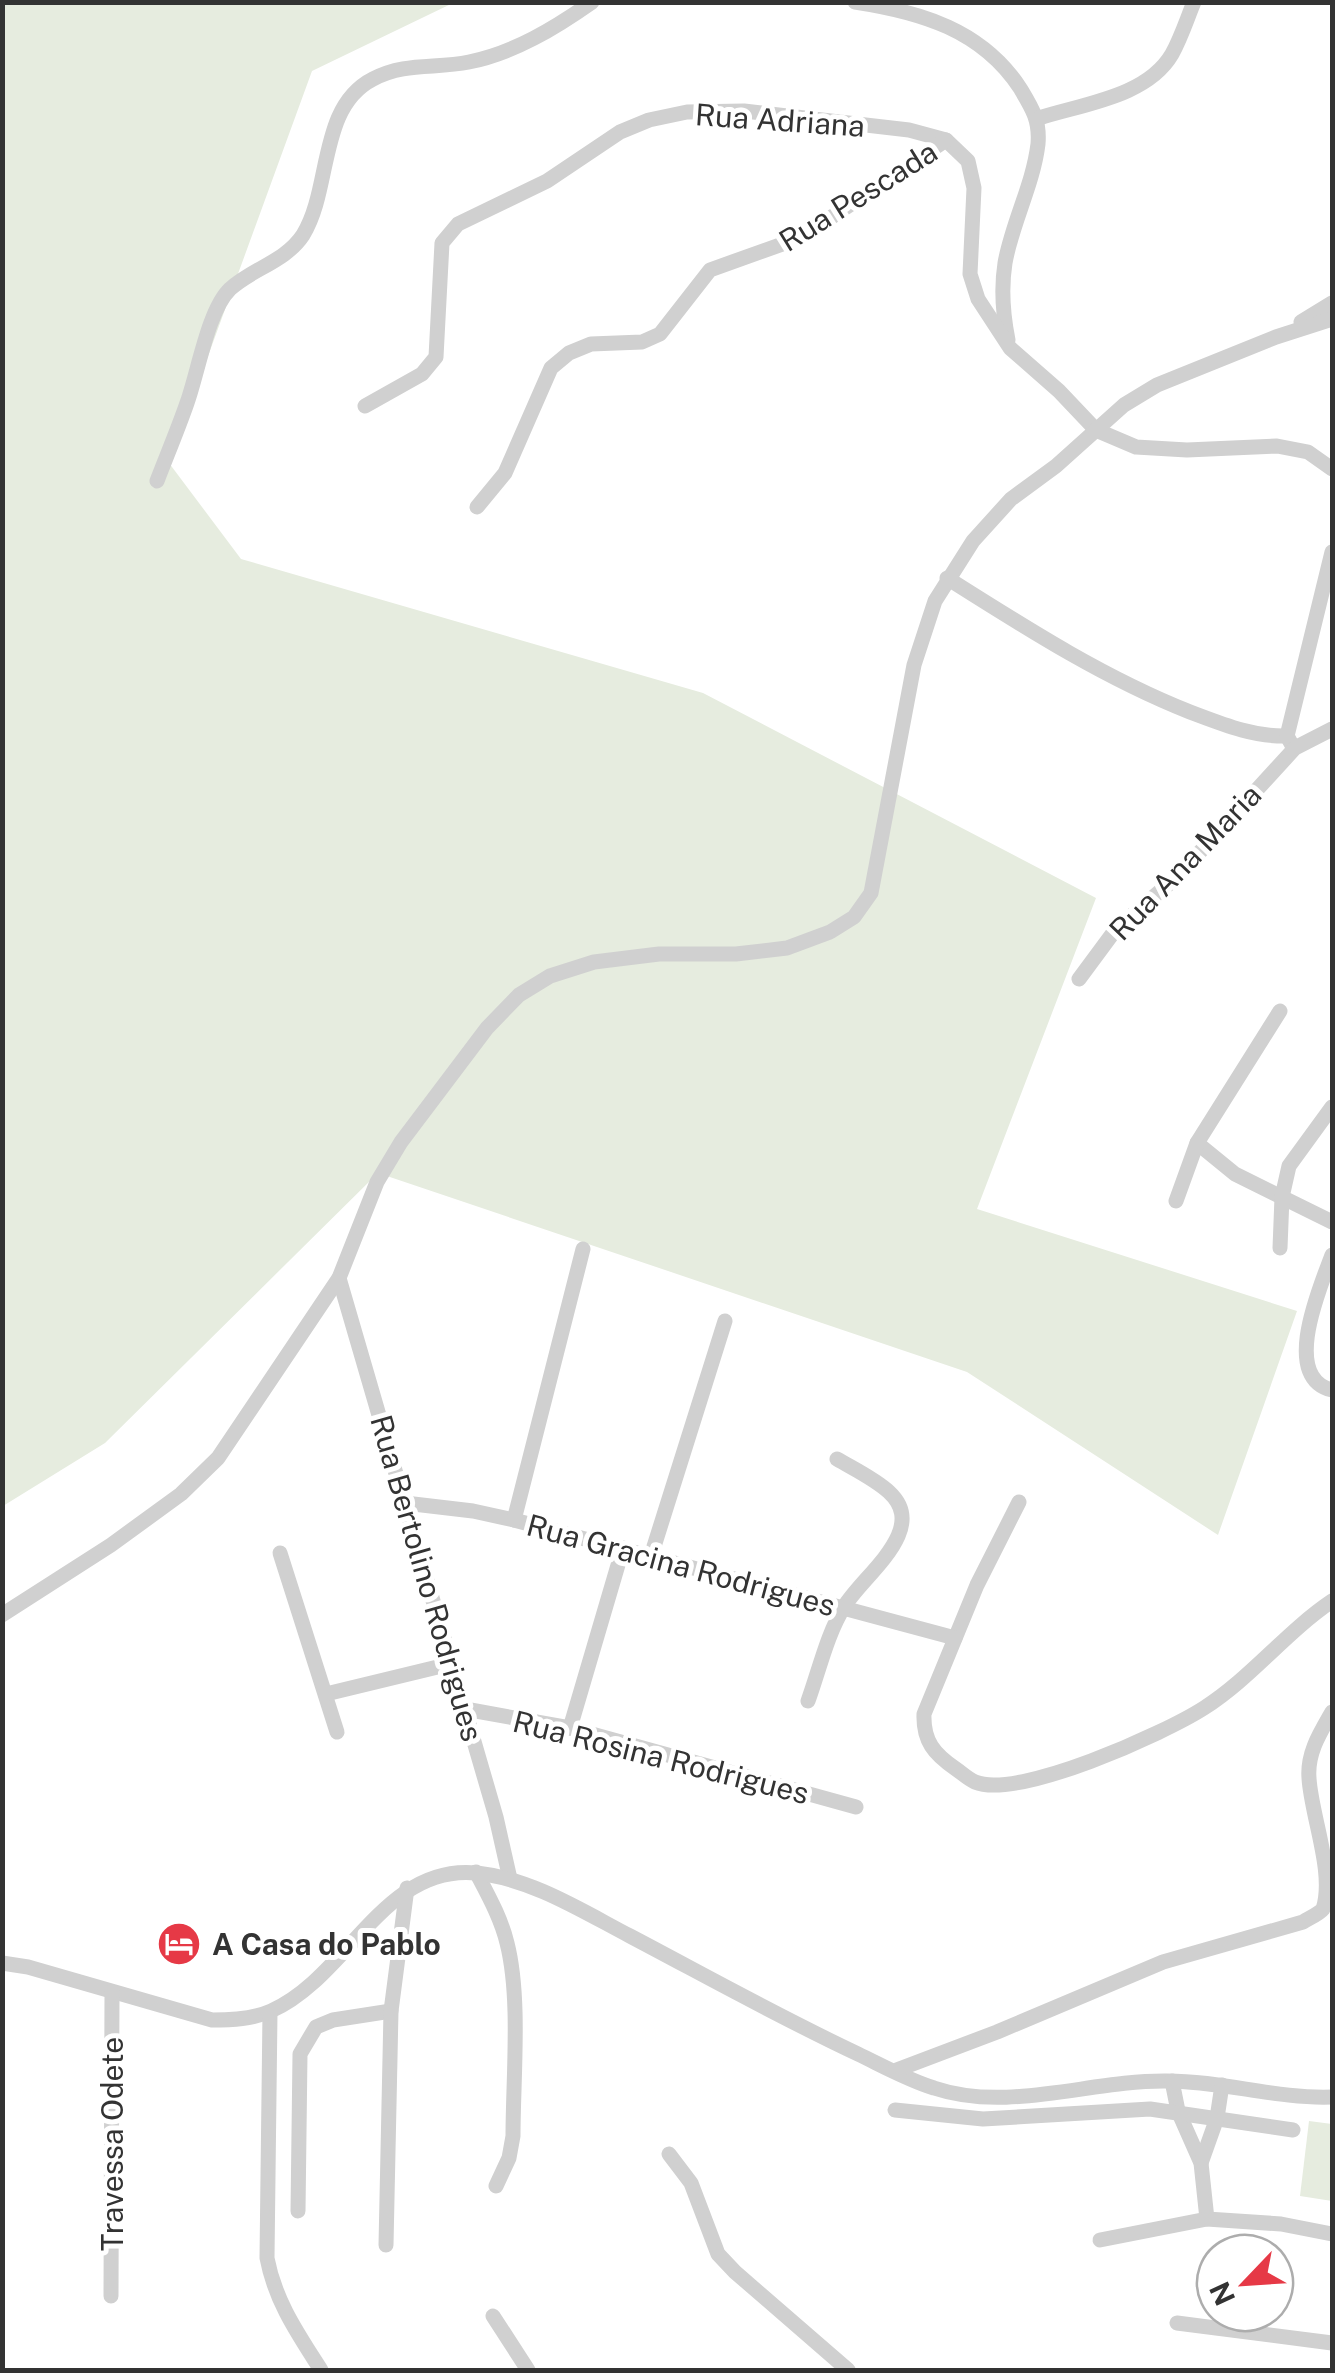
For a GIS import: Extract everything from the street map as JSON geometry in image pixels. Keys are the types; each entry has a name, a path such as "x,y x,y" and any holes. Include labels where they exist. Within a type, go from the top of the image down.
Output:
{"street":[{"path":"158,481 187,405 216,310 230,289 284,255 303,234 340,114 356,91 370,80 404,66 465,63 502,54 592,2"},
{"path":"855,2 948,24 990,50 1039,118 1038,146 1005,263 1003,312 1010,348"},
{"path":"1039,118 1118,94 1149,79 1171,56 1194,2"},
{"name":"Rua Adriana","path":"365,406 412,381 436,357 442,243 458,224 547,181 620,132 648,120 688,112 744,111 909,130 946,140"},
{"path":"946,140 968,161 974,188 970,274 978,299 1010,348 1096,430 1136,447 1188,450 1278,446 1308,452 1332,469"},
{"name":"Rua Pescada","path":"477,507 505,474 551,368 569,353 591,344 642,342 660,334 710,270 802,238 946,140"},
{"path":"1276,337 1332,303"},
{"path":"2,1615 182,1494 218,1458 339,1278 377,1182 401,1142 487,1028 519,995 550,976 594,962 659,954 736,954 788,948 830,932 854,917 871,892 914,665 934,602 973,541 1011,499 1056,466 1124,405 1157,385 1332,319"},
{"path":"1291,742 1332,552"},
{"path":"948,578 1134,690 1222,724 1291,742 1332,729"},
{"name":"Rua Ana Maria","path":"1079,980 1116,929 1178,876 1291,742"},
{"path":"1176,1201 1198,1142 1280,1011"},
{"path":"1280,1248 1282,1197 1289,1166 1332,1107"},
{"path":"1198,1142 1235,1174 1332,1222"},
{"path":"514,1520 583,1250"},
{"path":"1332,1255 1308,1324 1305,1349 1308,1368 1325,1388 1332,1390"},
{"name":"Rua Bertolino Rodrigues","path":"339,1278 496,1816 510,1878"},
{"path":"651,1556 725,1321"},
{"path":"808,1701 843,1608 900,1535 904,1518 900,1503 887,1490 837,1459"},
{"path":"1019,1502 924,1714 928,1744 936,1756 977,1783 1012,1784 1136,1744 1204,1708 1332,1601"},
{"name":"Rua Gracina Rodrigues","path":"405,1503 472,1510 514,1520 955,1638"},
{"path":"570,1728 623,1548"},
{"path":"280,1554 336,1732"},
{"path":"326,1694 450,1664"},
{"name":"Rua Rosina Rodrigues","path":"465,1709 570,1728 856,1808"},
{"path":"894,2071 1014,2026 1163,1962 1303,1922 1323,1909 1331,1891 1332,1854 1308,1778 1313,1745 1332,1712"},
{"path":"476,1872 494,1904 507,1943 513,1983 513,2136 509,2158 496,2186"},
{"path":"2,1963 212,2020 236,2020 270,2012 328,1970 407,1888 430,1877 476,1872 510,1878 559,1899 818,2036 934,2088 966,2096 1004,2096 1172,2080 1332,2097"},
{"path":"386,2245 391,2010 407,1888"},
{"name":"Travessa Odete","path":"111,2296 112,1992"},
{"path":"298,2211 300,2054 316,2027 391,2010"},
{"path":"270,2012 267,2258 271,2282 282,2307 321,2370"},
{"path":"1172,2080 1178,2111 1201,2162 1207,2218"},
{"path":"1201,2162 1217,2118 1222,2086"},
{"path":"895,2110 982,2119 1178,2111 1293,2130"},
{"path":"669,2154 691,2183 718,2254 848,2370"},
{"path":"1100,2240 1207,2218 1281,2224 1332,2234"},
{"path":"493,2316 528,2370"},
{"path":"1177,2323 1332,2343"}],"shaded area":[{"path":"3,3 453,3 312,71 169,463 241,559 703,693 1096,898 977,1209 1297,1311 1218,1535 967,1372 378,1173 105,1443 3,1506"},
{"path":"1309,2121 1332,2124 1332,2201 1300,2196"}],"place":[{"name":"A Casa do Pablo","path":"179,1944"}]}
